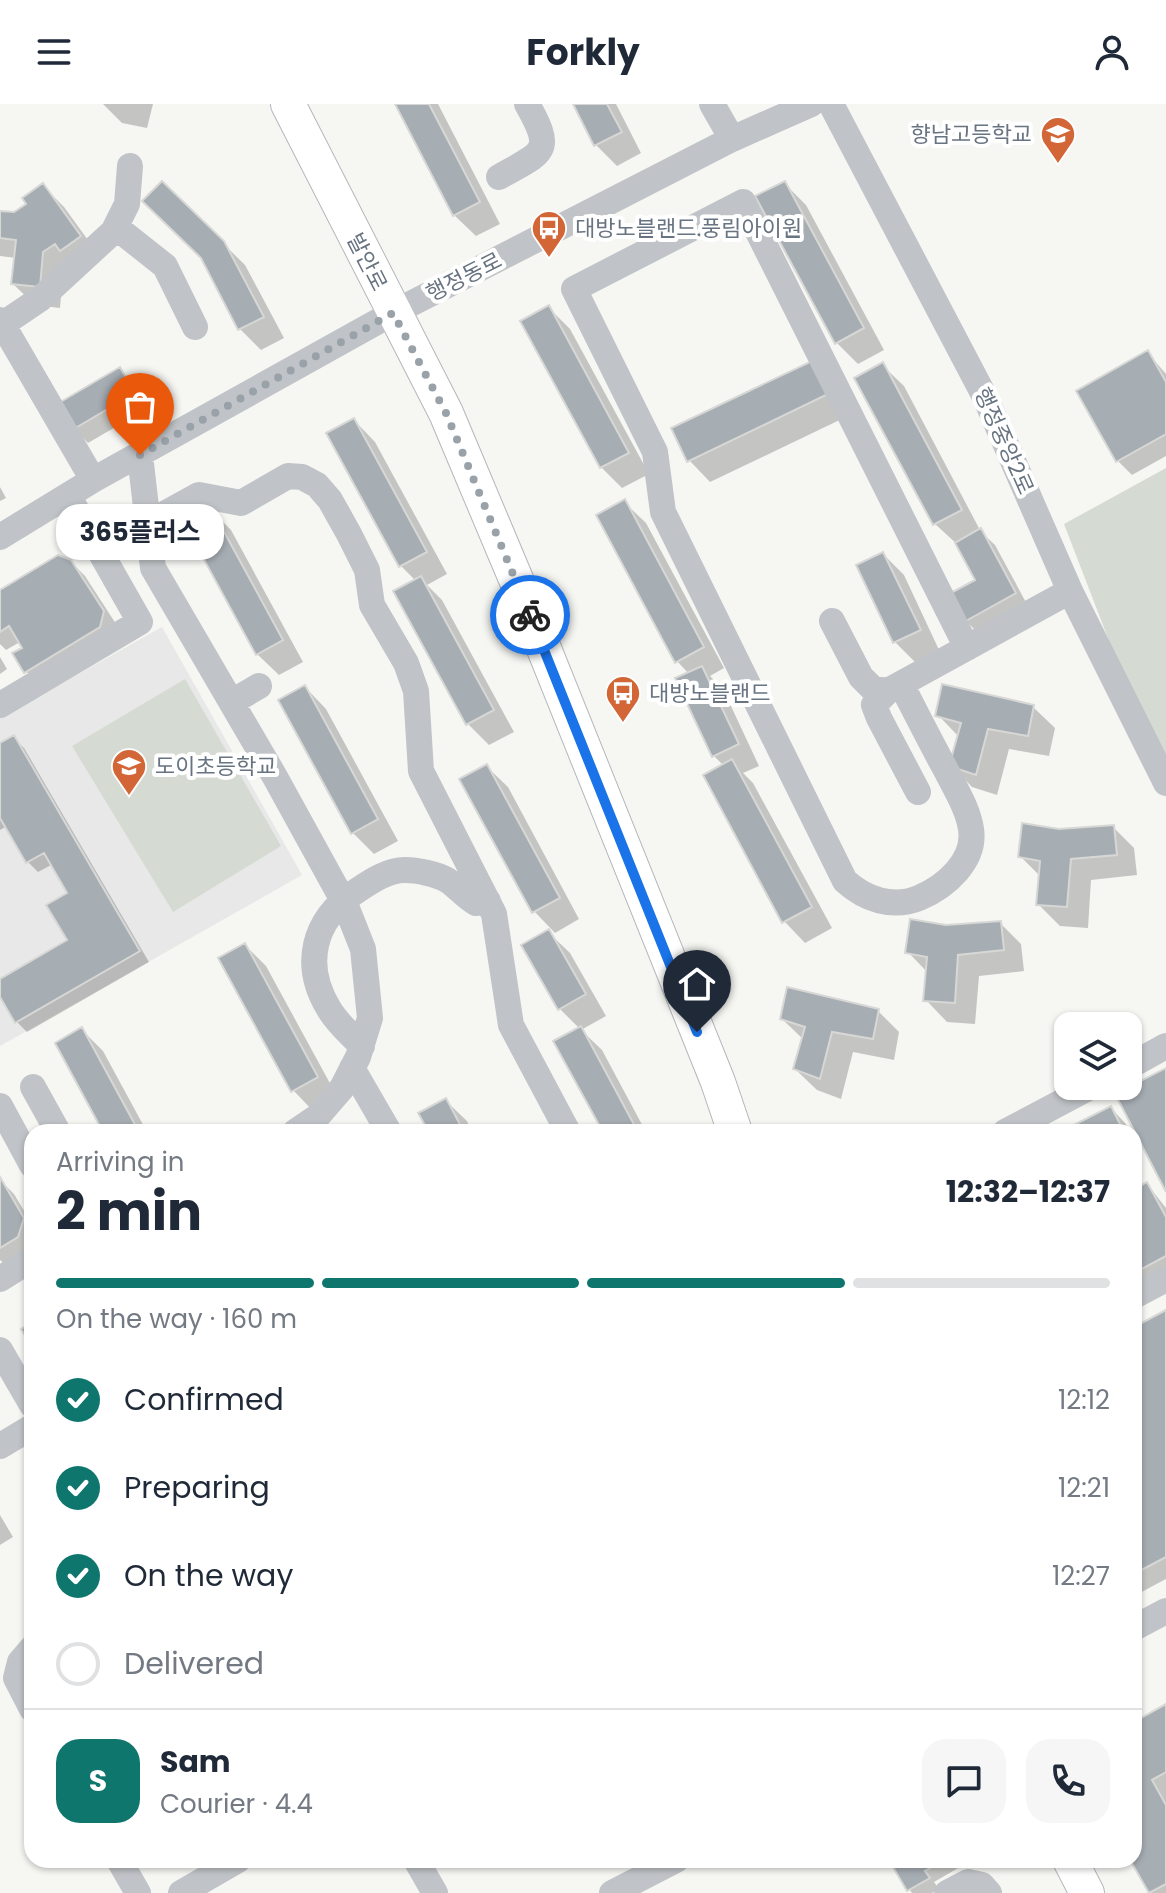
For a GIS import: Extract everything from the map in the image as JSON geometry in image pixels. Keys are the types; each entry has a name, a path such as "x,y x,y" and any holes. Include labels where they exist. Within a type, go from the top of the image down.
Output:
{"main road":[{"name":"발안로","path":"288,104 446,413 518,584 732,1124"},
{"path":"1074,1868 1087,1893"}],"street":[{"path":"499,177 538,155 543,144 541,128 527,104"},
{"path":"712,104 732,139"},
{"name":"행정동로","path":"0,537 93,480 393,313 732,139 811,104"},
{"name":"행정중앙2로","path":"831,104 985,397 1070,591 1166,783"},
{"path":"93,480 2,322 40,299 114,230 127,204 130,166"},
{"path":"894,688 962,801 972,831 962,866 946,882 915,900 899,902 874,901 845,881 663,512 655,452 574,289 743,202 967,648"},
{"path":"114,230 117,228 165,266 195,327"},
{"path":"140,455 153,568 343,900 363,949 370,1018 357,1057 342,1088 317,1117 307,1124"},
{"path":"199,495 241,503 288,476 302,477 317,485 330,500 367,570 366,582 372,605 406,663 416,691 421,771 494,914 511,1025 564,1124"},
{"path":"148,523 227,479"},
{"path":"0,705 140,622 69,497"},
{"path":"918,792 874,705 894,688 1070,591"},
{"path":"832,621 861,677 873,689 894,688"},
{"path":"232,702 259,686"},
{"path":"386,1124 357,1057 319,987 314,963 318,933 333,909 343,900 387,873 406,870 446,880 476,903 488,901"},
{"path":"1142,1059 1166,1046"},
{"path":"33,1087 54,1124"},
{"path":"1020,1124 1066,1100"},
{"path":"0,1106 24,1150"},
{"path":"0,1279 24,1264"},
{"path":"0,1350 24,1391"},
{"path":"0,1446 24,1432"},
{"path":"1142,1624 1166,1611"},
{"path":"24,1657 16,1678 24,1694"},
{"path":"124,1868 138,1893"},
{"path":"181,1893 224,1868"},
{"path":"421,1868 435,1893"},
{"path":"612,1893 660,1868"},
{"path":"947,1893 968,1882 982,1885 989,1893"}],"shaded area":[{"path":"1166,468 1166,783 1064,524"},
{"name":"도이초등학교","path":"162,627 302,875 0,1046 0,718"},
{"path":"185,679 281,846 173,912 72,746"}],"building":[{"path":"395,104 429,104 480,202 453,216"},
{"path":"573,104 607,104 622,132 594,146"},
{"path":"162,181 224,241 264,317 238,330 201,258 142,201"},
{"path":"785,181 864,328 835,344 755,196"},
{"path":"43,183 81,236 60,251 55,244 43,252 40,287 11,284 16,240 0,238 0,211 14,212 26,204 22,198"},
{"path":"549,305 629,453 600,468 520,321"},
{"path":"1148,350 1166,382 1166,434 1116,462 1076,391"},
{"path":"812,361 828,394 687,462 671,428"},
{"path":"883,362 962,510 933,525 854,378"},
{"path":"120,367 135,393 72,430 57,404"},
{"path":"354,418 427,552 399,567 326,433"},
{"path":"625,499 704,647 675,663 596,515"},
{"path":"210,506 283,640 256,655 183,521"},
{"path":"981,528 1016,593 964,622 949,594 975,580 955,543"},
{"path":"883,552 921,630 893,643 856,565"},
{"path":"58,555 71,560 104,611 100,627 24,673 12,653 22,648 9,626 0,632 0,590"},
{"path":"421,576 494,710 466,725 393,591"},
{"path":"702,666 739,744 712,757 675,678"},
{"path":"942,684 1034,705 1028,736 988,729 976,775 949,766 961,723 935,716"},
{"path":"305,685 378,819 351,834 278,700"},
{"path":"14,735 140,951 15,1023 0,997 0,979 67,940 46,905 67,893 44,853 26,863 0,818 0,743"},
{"path":"732,759 812,907 782,923 703,775"},
{"path":"487,764 560,898 532,913 459,779"},
{"path":"1022,823 1059,829 1114,825 1117,855 1071,859 1067,907 1036,905 1040,861 1018,857"},
{"path":"910,919 946,925 1001,921 1004,950 958,955 955,1003 923,1001 927,957 905,953"},
{"path":"549,929 586,994 558,1010 521,945"},
{"path":"245,943 318,1077 291,1092 218,958"},
{"path":"787,987 879,1009 873,1039 832,1032 820,1079 793,1069 805,1027 780,1019"},
{"path":"581,1026 634,1124 599,1124 553,1041"},
{"path":"82,1027 135,1124 99,1124 55,1043"},
{"path":"1166,1068 1166,1192 1142,1146 1142,1124 1131,1124 1118,1100 1142,1100 1142,1080"},
{"path":"446,1098 460,1124 424,1124 418,1113"},
{"path":"1111,1106 1120,1124 1076,1124"},
{"path":"0,1177 24,1218 18,1237 0,1248"},
{"path":"1147,1182 1166,1217 1166,1256 1142,1269 1142,1185"},
{"path":"1166,1310 1166,1557 1142,1570 1142,1323"},
{"path":"1166,1704 1166,1772 1152,1780 1166,1805 1166,1884 1149,1893 1135,1868 1142,1868 1142,1718"},
{"path":"894,1868 930,1868 925,1871 930,1878 907,1891"}],"way so far":[{"path":"140,455 393,313 446,413 530,615"}],"place":[{"name":"향남고등학교","path":"1058,165"},
{"name":"대방노블랜드.풍림아이원","path":"549,259"},
{"name":"365플러스","path":"140,455"},
{"name":"대방노블랜드","path":"623,724"},
{"name":"도이초등학교","path":"129,797"}],"route":[{"path":"530,615 697,1032"}]}
